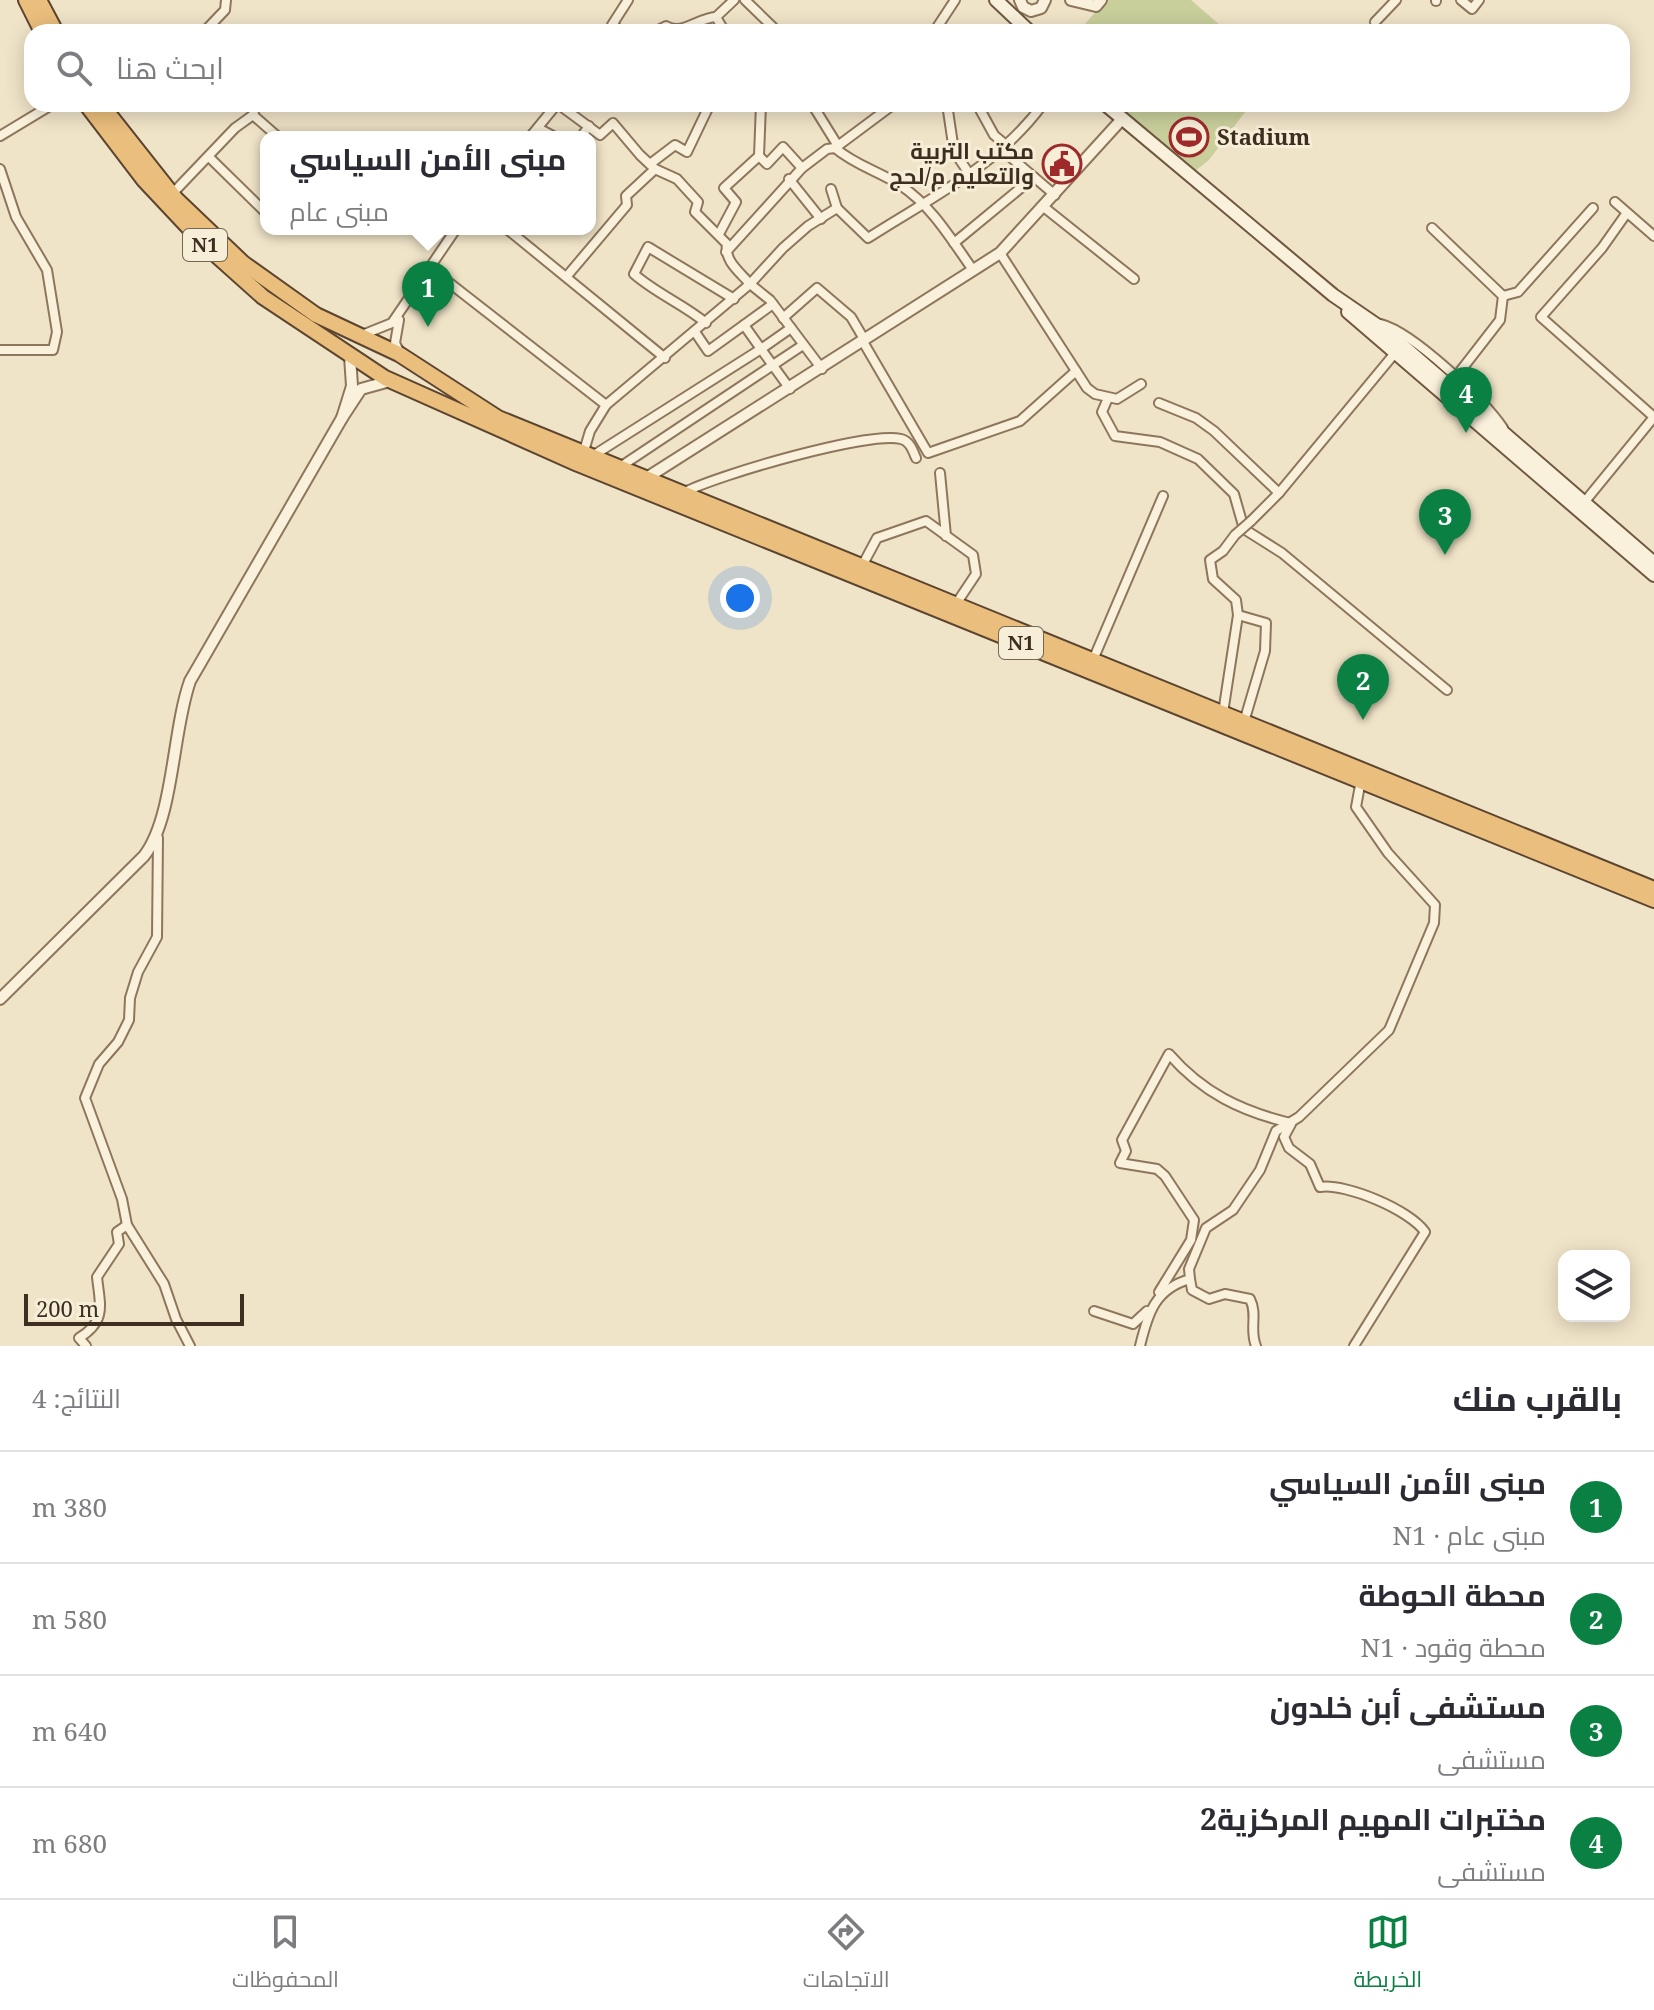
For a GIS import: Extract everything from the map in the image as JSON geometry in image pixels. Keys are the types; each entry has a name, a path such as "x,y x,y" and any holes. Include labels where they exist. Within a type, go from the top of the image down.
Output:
{"highway":[{"path":"26,0 38,24"},
{"path":"39,0 52,24"},
{"name":"N1","path":"92,112 137,172 206,246 263,297 390,381 578,464 1654,900"},
{"name":"N1","path":"111,112 172,194 243,263 316,315 403,357 498,418 1654,889"},
{"path":"350,356 344,347 346,339 353,334 362,335"},
{"path":"390,381 404,375 407,366 403,357"}],"main road":[{"path":"996,0 1014,3 1024,24"},
{"path":"1114,112 1333,295 1395,353 1654,563"},
{"path":"1333,295 1374,322 1506,432 1654,575"}],"street":[{"path":"212,24 225,10 226,0"},
{"path":"613,24 628,0"},
{"path":"691,24 699,18 716,17 734,0"},
{"path":"745,0 770,24"},
{"path":"939,24 955,0"},
{"path":"1071,0 1096,6 1101,0"},
{"path":"1375,22 1396,0"},
{"path":"1461,0 1472,9 1479,0"},
{"path":"1014,3 1027,10 1045,3"},
{"path":"1030,24 1045,3"},
{"path":"716,17 720,24"},
{"path":"0,136 40,112"},
{"path":"172,194 254,112"},
{"path":"535,131 551,112"},
{"path":"569,112 595,131"},
{"path":"567,276 619,218 627,205 626,196 653,166 675,145 687,152 706,112"},
{"path":"719,234 736,202 724,188 759,156 761,112"},
{"path":"816,112 836,147 851,162 899,184 925,205 973,270"},
{"path":"725,252 789,179 827,149 836,147 883,112"},
{"path":"948,112 954,151 970,175"},
{"path":"981,112 1003,147 1055,195"},
{"path":"831,189 837,208 868,238 970,175 1003,147 1036,112"},
{"path":"253,115 271,131"},
{"path":"648,477 1000,253 1045,208 1122,119"},
{"path":"596,132 600,135 613,123 653,166 677,179 698,202 695,212 727,244 725,252"},
{"path":"585,131 589,126"},
{"path":"538,128 544,131"},
{"path":"759,156 767,164 783,147 802,168"},
{"path":"209,157 260,207"},
{"path":"0,169 16,217 47,270 57,332 53,350 0,350"},
{"path":"954,243 1034,177"},
{"path":"789,179 821,219"},
{"path":"1615,202 1654,236"},
{"path":"589,453 590,431 606,405 734,299 783,248 837,208"},
{"path":"1045,208 1134,279"},
{"path":"1503,296 1518,292 1593,208"},
{"path":"1582,505 1654,417 1541,317 1602,248 1626,214"},
{"path":"1432,228 1503,296"},
{"path":"362,335 392,323 406,298 452,235"},
{"path":"515,235 665,358"},
{"path":"706,323 692,311 657,294 634,274 648,247 734,299"},
{"path":"725,252 750,284 773,304 822,369"},
{"path":"1000,253 1089,390 1108,398 1120,398 1141,384"},
{"path":"429,267 606,405"},
{"path":"783,318 817,288 851,317 928,453 1020,421 1076,371"},
{"path":"1455,378 1500,320 1503,296"},
{"path":"403,357 395,336 406,298"},
{"path":"695,332 708,351 773,304"},
{"path":"1374,322 1401,333 1489,408 1506,432"},
{"path":"744,325 790,389"},
{"path":"589,453 791,328"},
{"path":"620,467 803,345"},
{"path":"1223,713 1238,615 1236,600 1213,579 1210,560 1223,551 1235,535 1279,493 1395,353"},
{"path":"342,418 352,386 350,356"},
{"path":"190,1346 176,1319 164,1284 127,1225 122,1199 85,1098 99,1064 118,1042 129,1020 130,998 138,972 157,937 158,838 178,721 190,681 361,389 390,381"},
{"path":"1108,398 1102,412 1115,436 1160,442 1198,459 1234,494 1239,522 1244,529 1282,553 1447,690"},
{"path":"1159,403 1196,418 1214,431 1279,493"},
{"path":"685,492 733,473 870,441 902,439 910,445 916,458"},
{"path":"940,473 946,536"},
{"path":"1093,660 1163,496"},
{"path":"862,566 877,538 926,521 973,555 976,574 956,604"},
{"path":"1238,615 1266,623 1265,651 1244,722"},
{"path":"1256,1346 1250,1327 1254,1306 1250,1299 1225,1294 1209,1299 1192,1290 1189,1269 1206,1228 1233,1210 1260,1170 1276,1131 1291,1123 1389,1030 1434,923 1435,905 1388,853 1356,807 1361,780"},
{"path":"0,999 144,856 158,838"},
{"path":"1140,1346 1156,1297 1191,1240 1194,1220 1157,1169 1120,1163 1126,1151 1122,1140 1169,1054 1201,1087 1222,1101 1291,1123"},
{"path":"1291,1123 1284,1137 1289,1148 1310,1164 1320,1187 1345,1188 1374,1200 1418,1222 1425,1232 1354,1346"},
{"path":"86,1346 79,1338 97,1322 103,1304 97,1277 119,1244 117,1232 127,1225"},
{"path":"1094,1311 1133,1324 1165,1289 1190,1279"}],"green space":[{"path":"1106,0 1191,0 1219,24 1085,24"},
{"name":"Stadium","path":"1122,112 1245,112 1209,160 1191,174"}],"place":[{"name":"Stadium","path":"1189,137"},
{"name":"مكتب التربية والتعليم م/لحج","path":"1062,164"},
{"name":"مبنى الأمن السياسي","path":"428,327"},
{"name":"مختبرات المهيم المركزية2","path":"1466,433"},
{"name":"مستشفى أبن خلدون","path":"1445,555"},
{"name":"محطة الحوطة","path":"1363,720"}]}
